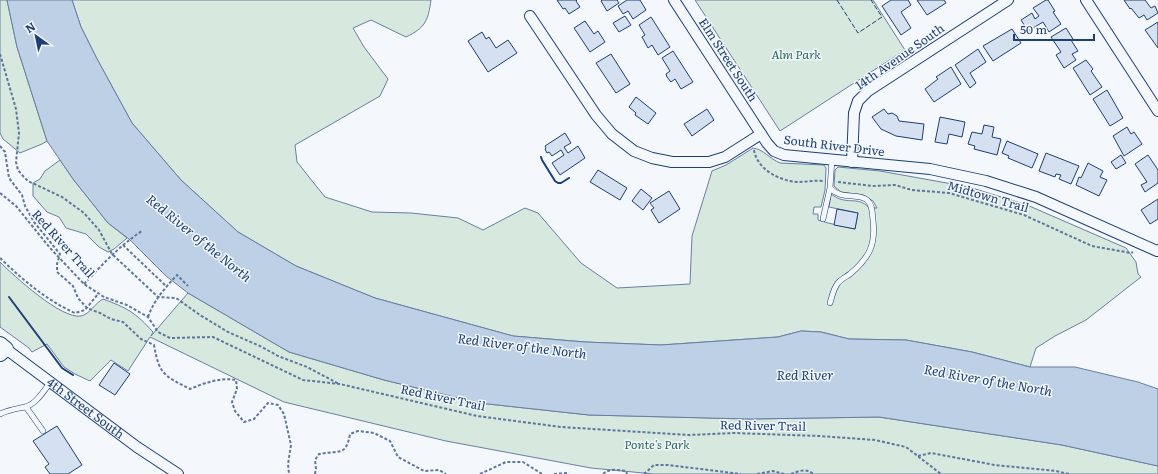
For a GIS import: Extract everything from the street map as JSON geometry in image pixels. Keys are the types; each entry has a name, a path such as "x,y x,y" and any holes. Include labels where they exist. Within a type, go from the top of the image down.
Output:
{"street":[{"name":"Elm Street South","path":"674,0 761,134"},
{"name":"14th Avenue South","path":"852,162 854,113 858,101 868,91 1008,0"},
{"path":"1086,0 1158,111"},
{"path":"530,16 596,115 612,134 634,151 652,158 672,162 709,162 725,157 761,134"},
{"name":"South River Drive","path":"761,134 774,151 784,155 930,169 986,181 1036,197 1157,250"},
{"name":"4th Street South","path":"2,349 137,447 175,472"}],"lane":[{"path":"823,219 830,188 832,159"},
{"path":"830,188 841,196 863,198 868,201 872,208 875,230 873,244 869,254 862,264 838,282 830,303"},
{"path":"0,414 12,409 26,406 37,400 50,383"},
{"path":"26,406 42,431"}],"path":[{"path":"0,54 16,109 19,133 16,162 18,170 28,180 62,197 84,213 99,230 112,254 158,297 176,298 228,332 278,356 307,367 340,384"},
{"name":"Midtown Trail","path":"761,134 754,150 757,160 768,172 785,179 797,182 816,180 873,186 895,185 912,190 949,193 1024,215 1092,246 1131,253 1145,246"},
{"path":"0,146 5,152 9,178 22,195 25,206 34,222 60,254 57,264 57,272 73,286 78,298 87,308 111,319 123,322 141,339 154,345 156,358 161,371 190,389 206,383 230,379 236,380 237,390 232,402 235,411 244,422 254,418 268,403 278,405 284,414 291,445 288,464 289,474"},
{"name":"Red River Trail","path":"0,193 16,206 84,284 98,294 127,305 148,317 158,332 170,338 212,337 303,380 340,384 477,416 561,427 690,435 749,434 819,436 875,440 906,447 942,474"},
{"path":"84,284 112,254 142,231"},
{"path":"123,245 166,286"},
{"path":"0,258 18,276 37,290 62,307 75,313 85,310 98,294"},
{"path":"148,317 151,306 166,286 177,275 188,286"},
{"path":"315,474 315,460 319,454 342,452 348,446 350,434 358,431 374,433 390,441 398,457 424,471 439,470 446,474"},
{"path":"918,456 931,453 995,465 1056,471 1069,474"},
{"path":"480,474 506,462 523,462 542,474"},
{"path":"644,474 654,465 668,465 742,474"},
{"path":"603,474 614,469 626,471 627,474"},
{"path":"757,474 773,471 784,474"},
{"path":"791,474 800,471 810,472 813,474"},
{"path":"554,474 569,474"}],"green space":[{"path":"0,0 7,0 17,47 47,141 20,153 3,139 0,133"},
{"path":"72,0 431,0 427,19 418,30 406,37 371,20 353,28 364,47 388,79 380,96 295,145 297,162 325,197 372,212 411,213 458,218 483,230 525,208 538,213 581,263 617,288 690,284 692,236 712,171 726,165 753,148 760,150 780,163 824,165 826,168 825,190 821,207 814,207 813,214 818,214 818,220 855,229 858,213 829,207 831,194 840,199 863,203 870,209 877,208 873,201 863,195 841,192 834,186 835,170 838,167 880,171 969,187 1027,205 1126,248 1136,262 1138,274 1141,277 1086,320 1036,348 1030,367 972,352 906,340 849,339 821,332 801,331 778,337 661,345 585,342 513,336 375,298 296,266 238,232 181,180 132,123 81,27"},
{"name":"Alm Park","path":"695,0 873,0 905,50 780,131"},
{"path":"60,160 108,223 127,238 114,249 108,252 99,247 86,234 66,228 59,217 47,212 33,196 33,183 40,179 45,171"},
{"name":"Ponte's Park","path":"0,262 50,304 73,315 84,315 103,299 125,308 136,315 153,332 151,336 188,293 289,352 384,380 479,403 589,415 750,419 879,417 1062,445 1158,466 1158,474 654,474 591,468 446,441 284,402 150,337 128,371 111,360 90,381 64,367 47,344 32,352 29,348 0,327"}],"water":[{"name":"Red River","path":"7,0 72,0 81,27 132,123 181,180 238,232 296,266 375,298 513,336 585,342 661,345 778,337 801,331 821,332 849,339 906,340 972,352 1030,367 1075,367 1138,382 1158,389 1158,466 1062,445 879,417 750,419 589,415 479,403 384,380 289,352 188,293 166,276 129,239 108,223 73,179 47,141 17,47"}],"building":[{"path":"557,0 577,0 576,1 580,7 569,14 565,8 563,9"},
{"path":"617,0 619,3 607,11 601,1"},
{"path":"627,0 640,0 646,10 633,19 628,11 623,14 618,6"},
{"path":"891,0 908,0 911,5 901,12 911,28 901,35 882,6"},
{"path":"917,0 944,0 946,3 927,15"},
{"path":"1048,0 1055,11 1053,12 1061,24 1049,32 1043,22 1028,31 1021,20 1032,13 1035,19 1039,16 1033,8"},
{"path":"1124,0 1145,0 1151,8 1155,6 1158,13 1147,20 1144,15 1139,18"},
{"path":"625,16 631,25 619,32 613,23"},
{"path":"651,17 670,47 658,55 652,45 648,48 642,37 645,35 639,25"},
{"path":"585,21 594,34 598,31 605,42 590,52 574,28"},
{"path":"1158,22 1158,48 1145,30"},
{"path":"1066,28 1078,51 1072,54 1076,60 1064,68 1056,55 1061,52 1051,37"},
{"path":"1012,29 1021,43 993,61 983,46"},
{"path":"482,32 486,39 489,37 496,48 508,40 517,53 488,72 468,41"},
{"path":"978,49 986,62 970,73 976,83 970,88 955,65"},
{"path":"673,51 693,82 681,89 675,79 671,82 667,77 666,74 670,71 662,58"},
{"path":"611,54 630,84 616,93 596,63"},
{"path":"1086,60 1093,69 1091,71 1102,87 1090,95 1073,68"},
{"path":"951,67 961,84 934,102 925,89 938,79 936,77"},
{"path":"1107,90 1123,118 1110,126 1093,99"},
{"path":"636,97 656,113 648,124 635,115 636,113 629,107"},
{"path":"707,109 714,120 692,136 684,124"},
{"path":"884,109 888,114 892,113 897,116 899,121 924,124 922,140 896,136 881,129 872,117"},
{"path":"940,117 965,122 962,137 949,134 947,144 935,142"},
{"path":"984,125 994,127 992,137 1001,139 997,155 974,149 975,146 968,144 972,132 982,134"},
{"path":"1127,127 1131,134 1134,132 1142,144 1124,156 1113,136"},
{"path":"565,133 571,143 564,147 568,153 578,146 585,158 560,175 552,163 564,155 561,150 552,156 549,152 547,153 545,146"},
{"path":"1007,141 1038,154 1032,168 1008,158 1009,156 1002,153"},
{"path":"1046,153 1079,166 1071,184 1059,179 1061,175 1056,174 1055,177 1039,171"},
{"path":"1121,155 1126,163 1116,169 1111,162"},
{"path":"1148,155 1158,170 1158,183 1145,192 1141,185 1147,182 1135,164"},
{"path":"1088,163 1103,171 1100,177 1107,180 1099,196 1076,185"},
{"path":"598,170 627,188 620,200 590,182"},
{"path":"641,189 652,198 643,210 632,201"},
{"path":"669,191 680,209 659,223 651,210 654,208 650,203"},
{"path":"1158,199 1158,219 1150,224 1141,210"},
{"path":"837,209 858,213 855,229 834,225"},
{"path":"114,363 130,374 115,395 99,385"},
{"path":"57,426 82,465 68,474 50,474 45,467 49,464 33,441"}],"fence":[{"path":"837,0 858,33 882,17 871,0"}],"wall":[{"path":"541,157 555,181 561,183 569,178"},
{"path":"9,297 62,368 73,375"}],"water label":[{"name":"Red River of the North","path":"199,238"},
{"name":"Red River of the North","path":"522,346"},
{"name":"Red River of the North","path":"988,380"}]}
